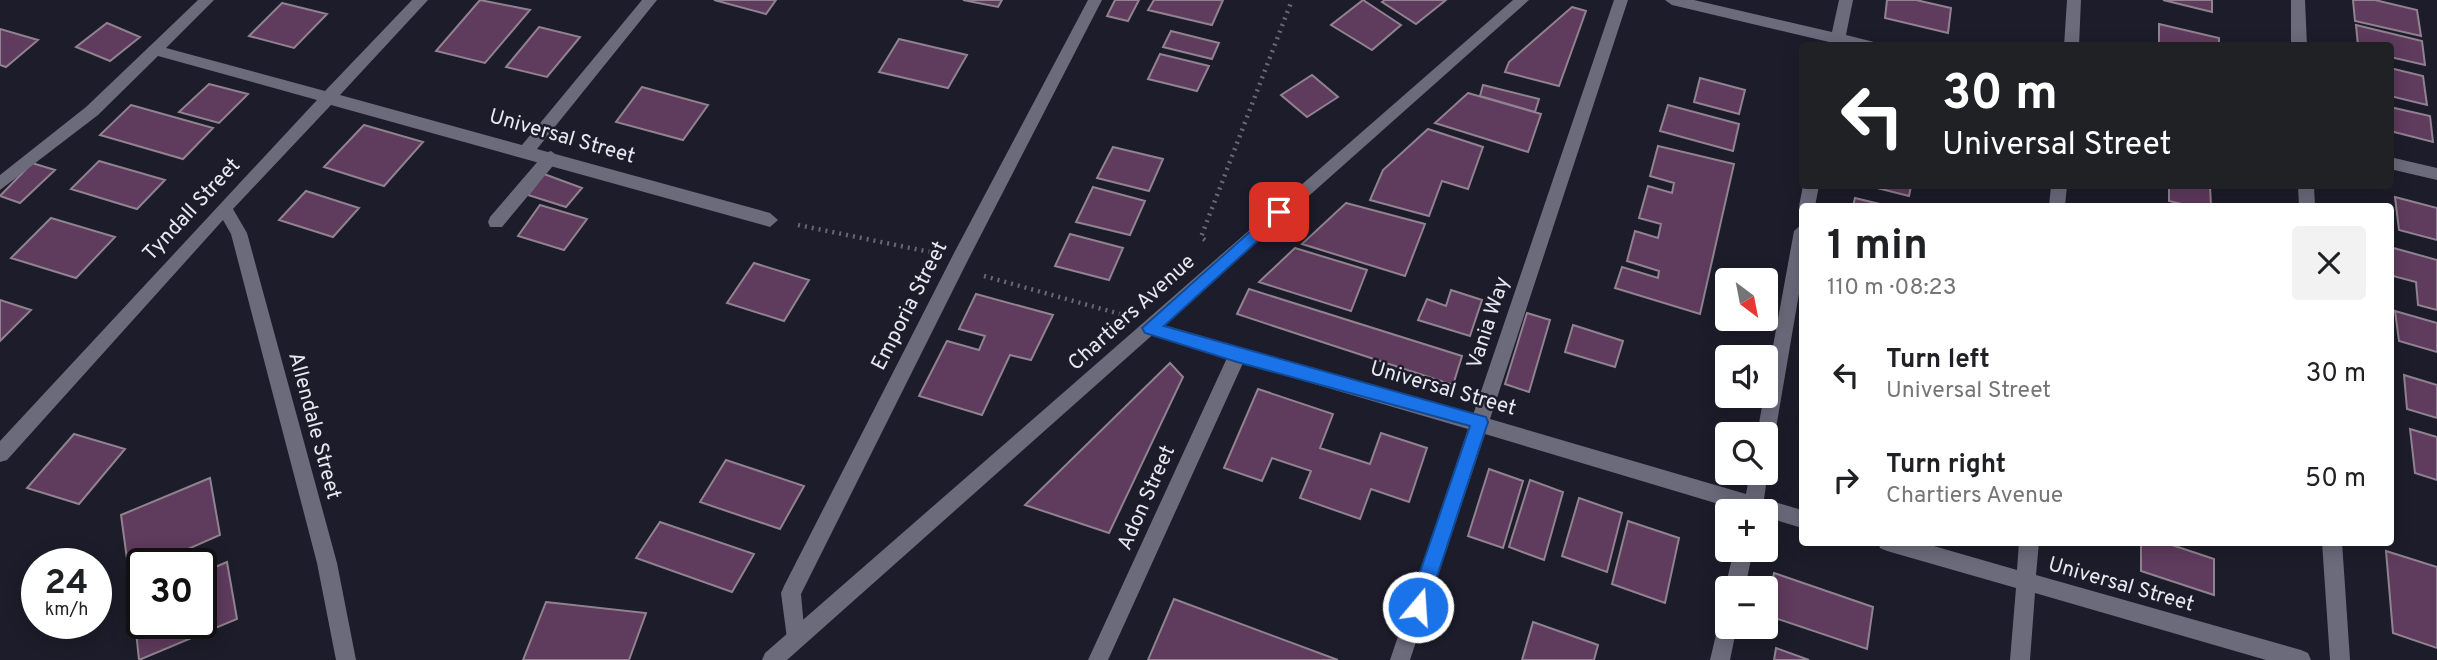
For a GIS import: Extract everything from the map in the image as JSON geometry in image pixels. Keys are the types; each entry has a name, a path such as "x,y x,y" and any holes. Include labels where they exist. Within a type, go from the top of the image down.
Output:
{"street":[{"path":"0,184 92,111 207,0"},
{"name":"Tyndall Street","path":"0,454 224,208 421,0"},
{"path":"526,151 650,0"},
{"name":"Emporia Street","path":"795,639 791,593 960,258 1095,0"},
{"name":"Chartiers Avenue","path":"772,660 1521,0"},
{"name":"Vania Way","path":"1400,660 1620,0"},
{"path":"1672,0 1837,42 1846,0"},
{"path":"2070,42 2074,0"},
{"path":"2298,0 2299,42"},
{"name":"Universal Street","path":"155,50 770,220"},
{"path":"496,222 551,158"},
{"path":"2394,164 2437,174"},
{"name":"Allendale Street","path":"224,208 239,233 327,563 346,660"},
{"path":"1768,422 1799,248"},
{"name":"Universal Street","path":"1150,328 1237,356 1480,422 1724,499"},
{"name":"Adon Street","path":"1098,660 1237,356"},
{"name":"Universal Street","path":"1778,514 1799,518"},
{"name":"Universal Street","path":"1901,546 2301,660"},
{"path":"2020,660 2029,546"},
{"path":"2332,546 2340,660"},
{"path":"1720,660 1724,639"}],"path":[{"path":"1227,258 1201,237 1269,53 1292,0"},
{"path":"770,220 960,258 976,273 1112,311 1150,328"}],"building":[{"path":"480,0 530,10 485,63 436,51"},
{"path":"714,0 776,0 766,14"},
{"path":"963,0 1002,0 998,7"},
{"path":"1115,0 1139,0 1128,21 1107,16"},
{"path":"1154,0 1223,0 1212,25 1148,10"},
{"path":"1363,0 1401,25 1372,50 1331,25"},
{"path":"1446,0 1416,24 1382,2"},
{"path":"1887,0 1916,0 1951,8 1948,33 1885,18"},
{"path":"2163,0 2212,0 2212,12"},
{"path":"2353,0 2375,0 2417,10 2421,36 2355,21"},
{"path":"282,3 327,14 294,48 249,36"},
{"path":"1572,7 1586,11 1559,86 1505,72 1509,62"},
{"path":"107,23 140,37 110,61 76,47"},
{"path":"2159,24 2219,38 2219,42 2159,42"},
{"path":"2356,25 2422,41 2425,65 2394,58 2394,42 2358,42"},
{"path":"539,27 580,37 547,77 506,67"},
{"path":"0,29 38,40 6,67 0,65"},
{"path":"1171,31 1219,43 1212,59 1163,47"},
{"path":"899,39 967,55 948,88 879,72"},
{"path":"1160,54 1209,66 1197,91 1148,79"},
{"path":"2394,69 2423,76 2427,105 2394,97"},
{"path":"1312,75 1338,97 1307,117 1281,95"},
{"path":"1700,78 1745,90 1739,114 1694,102"},
{"path":"209,84 248,94 219,123 179,112"},
{"path":"1483,85 1539,99 1535,112 1480,96"},
{"path":"642,87 708,105 683,140 616,122"},
{"path":"1468,93 1541,114 1528,152 1435,123"},
{"path":"131,105 213,128 183,159 100,135"},
{"path":"1668,105 1739,124 1733,151 1660,131"},
{"path":"2394,108 2430,116 2433,142 2394,132"},
{"path":"364,125 423,142 384,186 324,167"},
{"path":"1428,129 1483,147 1468,189 1442,181 1429,216 1370,200 1383,170"},
{"path":"1658,146 1734,164 1700,314 1615,288 1622,267 1658,278 1659,271 1627,261 1635,231 1658,238 1661,224 1639,218 1648,186 1672,193 1674,183 1650,176"},
{"path":"1113,147 1163,159 1149,191 1097,178"},
{"path":"99,161 165,180 137,209 71,189"},
{"path":"32,163 55,170 20,203 0,196"},
{"path":"544,174 582,188 566,207 528,195"},
{"path":"1093,187 1145,201 1130,235 1076,222"},
{"path":"1881,189 1910,189 1909,196"},
{"path":"2169,189 2210,189 2211,203 2169,201"},
{"path":"306,191 359,208 333,237 279,220"},
{"path":"2395,197 2437,208 2437,240 2399,230"},
{"path":"1855,198 1876,203 1854,203"},
{"path":"1346,203 1425,224 1405,276 1302,244"},
{"path":"540,205 587,219 564,250 518,236"},
{"path":"51,218 115,237 76,278 11,258"},
{"path":"1070,234 1123,248 1109,280 1055,266"},
{"path":"1295,248 1367,270 1351,311 1259,282"},
{"path":"2394,248 2437,260 2437,310 2418,305 2416,282 2394,276"},
{"path":"754,263 809,280 784,321 727,303"},
{"path":"1249,289 1462,356 1453,385 1237,314"},
{"path":"1451,290 1482,300 1470,336 1418,320 1427,299 1446,306"},
{"path":"976,294 1053,315 1031,360 1010,355 982,415 919,396 947,341 979,350 985,336 959,329"},
{"path":"0,300 31,310 0,341"},
{"path":"2395,311 2437,323 2437,352 2399,341"},
{"path":"1527,313 1550,320 1529,392 1505,384"},
{"path":"1573,325 1623,341 1615,367 1565,352"},
{"path":"1170,363 1183,377 1109,533 1025,505"},
{"path":"2404,375 2437,385 2437,418 2407,409"},
{"path":"1258,389 1333,414 1320,448 1370,464 1381,433 1427,448 1409,502 1371,489 1360,519 1300,498 1311,471 1272,458 1262,481 1224,468"},
{"path":"2410,429 2437,437 2437,480 2415,473"},
{"path":"74,434 125,449 79,504 27,488"},
{"path":"726,460 804,486 780,529 700,502"},
{"path":"1489,469 1523,481 1503,548 1468,536"},
{"path":"210,478 220,535 190,548 126,548 126,552 121,515"},
{"path":"1530,480 1563,492 1544,560 1509,547"},
{"path":"1579,498 1622,513 1607,572 1562,556"},
{"path":"1628,521 1679,538 1665,603 1612,584"},
{"path":"660,522 754,554 732,592 636,558"},
{"path":"2141,546 2175,546 2214,559 2214,595 2141,571"},
{"path":"2386,551 2437,567 2437,648 2393,633"},
{"path":"227,562 237,619 217,627 217,566"},
{"path":"1774,573 1873,607 1867,649 1778,619 1778,576 1773,576"},
{"path":"1174,599 1338,660 1148,660"},
{"path":"546,602 646,613 629,660 523,660"},
{"path":"1533,622 1598,645 1594,660 1522,660"},
{"path":"137,639 189,639 139,660"},
{"path":"1776,648 1809,660 1774,660"}],"route":[{"path":"1279,212 1150,328 1237,356 1480,422 1418,607"}]}
